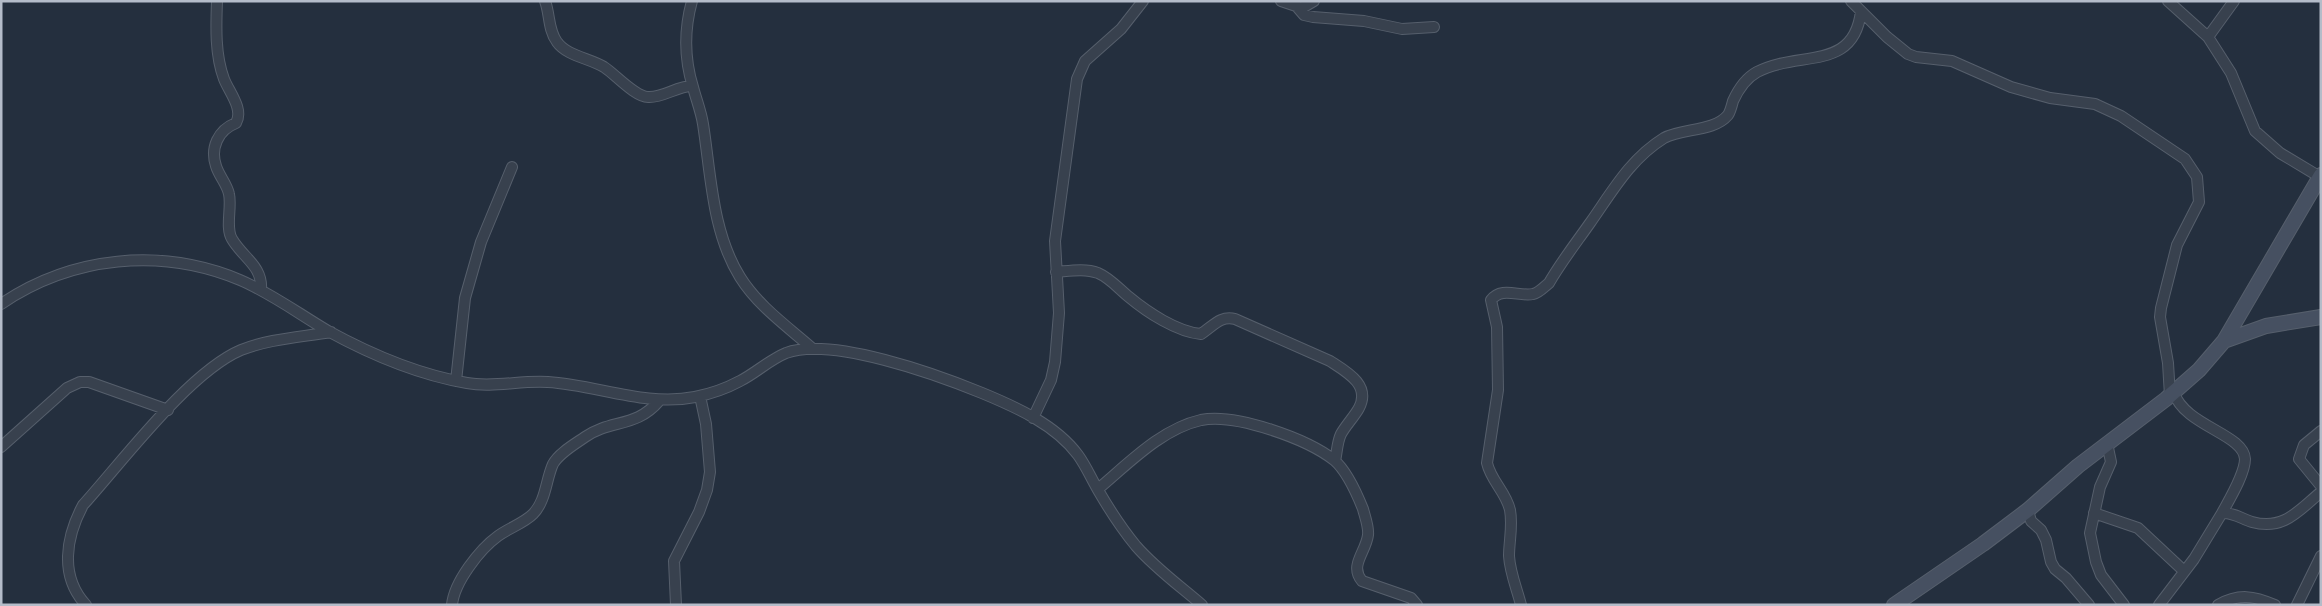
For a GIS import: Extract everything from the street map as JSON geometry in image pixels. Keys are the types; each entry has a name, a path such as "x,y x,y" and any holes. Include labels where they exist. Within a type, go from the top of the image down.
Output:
{"street":[{"path":"217,1 218,58 224,80 239,113 236,123 224,129 218,138 215,145 216,166 229,194 230,234 232,240 248,256 259,272 262,281 261,290"},
{"path":"545,1 555,40 562,48 598,64 637,93 648,98 692,86"},
{"path":"692,1 685,34 686,57 692,86 702,118 713,203 730,257 740,277 753,295 813,349"},
{"path":"1033,418 1051,380 1055,362 1059,313 1056,272 1056,227 1077,79 1085,61 1121,29 1143,1"},
{"path":"1282,1 1298,8 1304,15 1312,17 1364,21 1402,29 1434,27"},
{"path":"1298,8 1314,1"},
{"path":"1851,1 1908,54 1916,57 1952,61 2011,87 2050,98 2094,104 2107,109 2121,116 2185,159 2193,168 2200,187 2199,202 2177,246 2160,317 2172,394 2184,411 2207,427 2238,444 2245,460 2243,471 2222,513 2184,571 2158,605"},
{"path":"1894,605 1983,544 2028,510 2078,466 2172,394 2198,370 2224,341 2320,176 2280,153 2255,131 2231,73 2208,37 2168,1"},
{"path":"2208,37 2234,1"},
{"path":"1522,605 1509,558 1512,531 1510,508 1501,488 1490,473 1487,463 1498,390 1497,327 1491,300 1500,293 1533,294 1540,291 1549,283 1611,190 1639,158 1666,137 1714,124 1728,115 1735,97 1748,78 1756,73 1794,60 1826,56 1840,50 1856,36 1861,11"},
{"path":"456,381 465,298 481,242 512,167"},
{"path":"1,304 25,288 59,273 118,261 179,262 212,270 261,290 331,332 414,368 456,381 480,385 554,382 659,401 700,396 742,380 782,355 813,349 888,360 914,367 984,394 1033,418 1066,441 1078,454 1098,489 1137,547 1202,605"},
{"path":"1056,272 1075,270 1098,272 1138,304 1174,326 1190,333 1201,334 1220,319 1227,317 1235,318 1330,361 1344,370 1362,386 1363,395 1359,407 1340,435 1335,461"},
{"path":"2224,341 2266,326 2321,317"},
{"path":"86,605 80,598 68,571 67,561 74,521 83,505 168,410 208,371 241,350 331,332"},
{"path":"1,447 67,388 80,382 90,382 168,410"},
{"path":"676,605 674,561 699,512 707,490 710,472 706,453 706,424 700,396"},
{"path":"452,605 454,594 482,549 533,514 539,506 553,464 559,456 596,430 641,417 659,401"},
{"path":"1098,489 1142,451 1170,434 1202,420 1229,420 1263,428 1319,451 1335,461 1354,490 1367,526 1366,545 1356,568 1357,575 1362,580 1411,598 1417,605"},
{"path":"2321,431 2304,445 2298,459 2321,486"},
{"path":"2107,444 2111,462 2102,480 2090,533 2096,562 2102,575 2124,605"},
{"path":"2222,513 2231,513 2253,522 2280,523 2304,508 2321,492"},
{"path":"2028,510 2031,521 2041,530 2046,540 2047,551 2055,569 2066,578 2089,605"},
{"path":"2094,513 2138,528 2184,571"},
{"path":"2297,605 2321,556"},
{"path":"2218,605 2239,596 2251,596 2275,605"}]}
